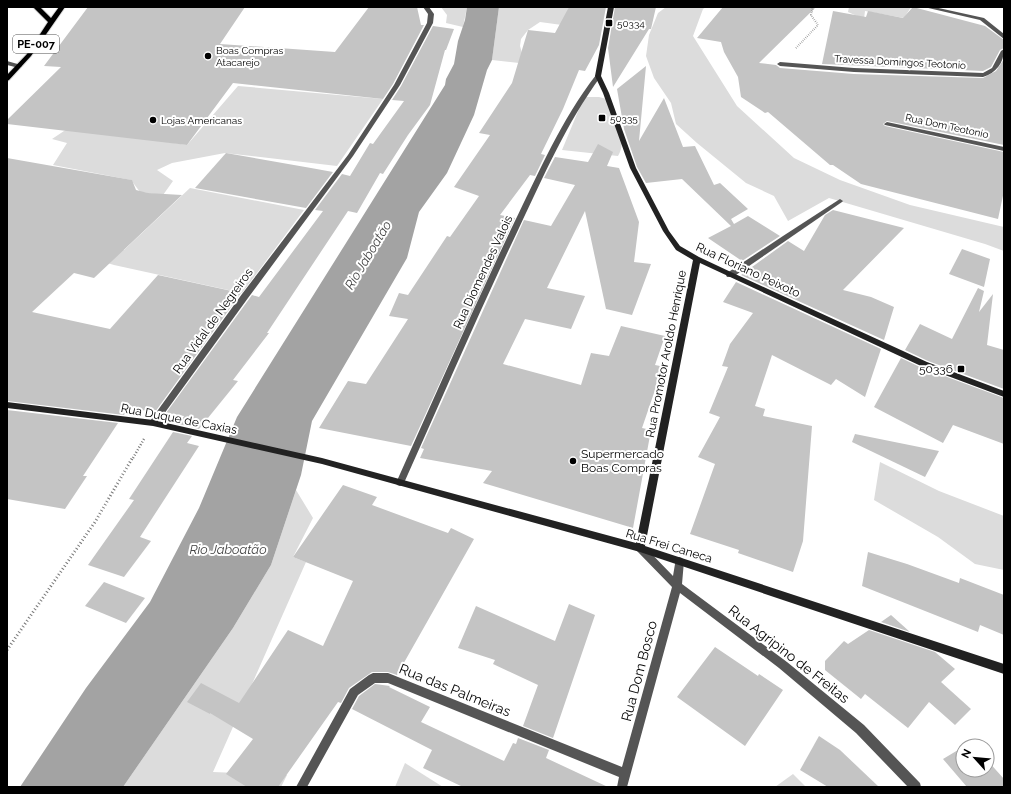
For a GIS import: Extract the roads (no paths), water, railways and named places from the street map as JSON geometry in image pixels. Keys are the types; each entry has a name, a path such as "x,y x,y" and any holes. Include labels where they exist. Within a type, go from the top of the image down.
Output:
{"main road":[{"path":"36,7 51,21"},
{"name":"PE-007","path":"7,79 19,66 62,7"}],"street":[{"name":"Rua Vidal de Negreiros","path":"153,424 245,296 350,156 397,85 430,23 431,14 429,9 426,7"},
{"path":"598,76 611,7"},
{"path":"927,7 982,20 1004,37"},
{"name":"Travessa Domingos Teotonio","path":"780,64 854,70 983,76 991,74 1004,50"},
{"path":"7,62 19,66"},
{"name":"Rua Floriano Peixoto","path":"598,76 606,93 633,168 666,231 678,248 730,276 924,364 1004,394"},
{"name":"Rua Diomendes Valois","path":"400,483 486,289 534,189 581,97 598,76"},
{"name":"Rua Dom Teotonio","path":"886,124 1004,148"},
{"path":"730,276 785,237 840,201"},
{"name":"Rua Promotor Aroldo Henrique","path":"640,548 697,259"},
{"name":"Rua Duque de Caxias","path":"7,405 153,424 322,461"},
{"name":"Rua Frei Caneca","path":"322,461 640,548 1004,670"},
{"name":"Rua Agripino de Freitas","path":"640,548 677,586 783,665 860,729 916,787"},
{"name":"Rua Dom Bosco","path":"622,787 677,586 679,561"},
{"name":"Rua das Palmeiras","path":"301,787 354,692 373,678 388,678 626,774"}],"water":[{"name":"Rio Jaboatão","path":"467,7 499,7 492,60 487,70 474,115 447,173 419,212 407,258 312,421 301,475 271,565 233,628 123,787 20,787 86,688 150,602 199,508 237,417 445,85 446,79 454,64 458,41 465,20"}],"place":[{"name":"50334","path":"609,23"},
{"name":"Boas Compras Atacarejo","path":"208,56"},
{"name":"50335","path":"602,118"},
{"name":"Lojas Americanas","path":"153,120"},
{"name":"50336","path":"961,369"},
{"name":"Supermercado Boas Compras","path":"573,461"}]}
